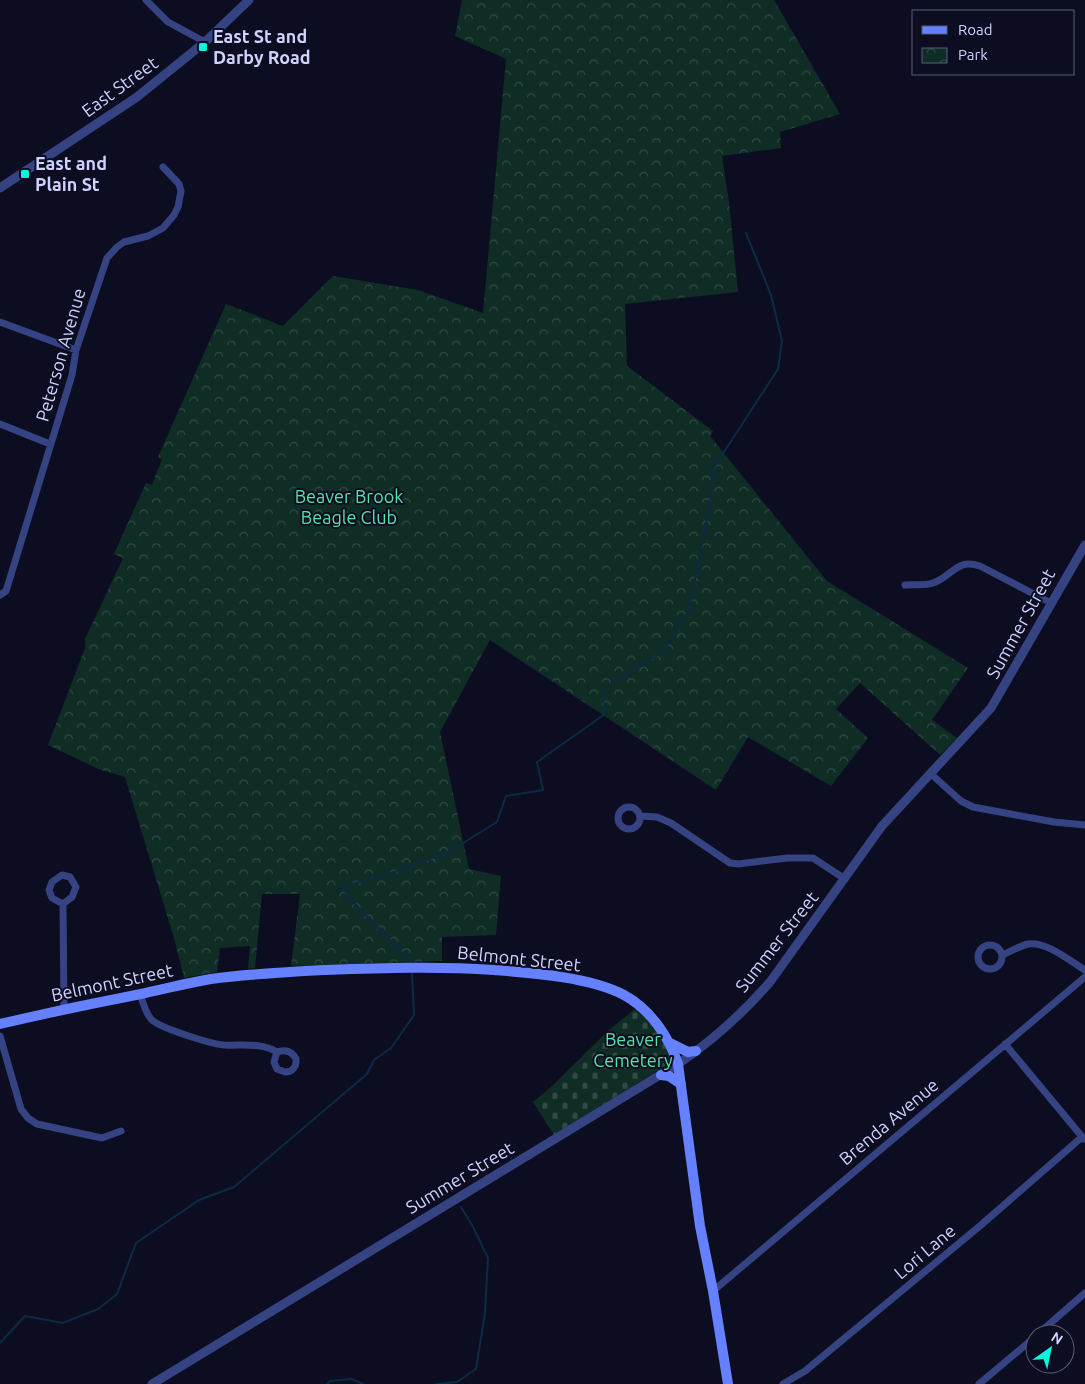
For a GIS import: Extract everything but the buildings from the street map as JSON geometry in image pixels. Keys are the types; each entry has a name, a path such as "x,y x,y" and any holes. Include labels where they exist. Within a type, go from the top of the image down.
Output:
{"main road":[{"name":"Belmont Street","path":"0,1024 210,979 290,972 435,967 515,972 572,980 618,992 632,1000 659,1026 670,1043 678,1064 700,1226 728,1384"},
{"path":"670,1043 688,1052 696,1051"},
{"path":"661,1075 669,1076 682,1084"}],"street":[{"path":"146,0 168,22 205,42"},
{"name":"East Street","path":"0,188 137,97 205,42 249,0"},
{"name":"Peterson Avenue","path":"2,594 6,591 72,374 76,350 107,258 124,242 148,236 163,228 178,207 181,190 179,184 163,167"},
{"path":"0,322 76,350"},
{"path":"0,424 50,444"},
{"name":"Summer Street","path":"152,1384 661,1075 696,1051 737,1016 762,991 783,964 882,826 991,708 1085,545"},
{"path":"905,585 933,583 958,567 971,564 985,568 1051,603"},
{"path":"931,774 961,801 973,807 1054,822 1085,825"},
{"path":"640,816 657,817 670,823 730,863 738,864 787,858 813,858 845,878"},
{"path":"63,904 64,1010"},
{"path":"1002,955 1028,944 1040,945 1055,951 1085,970"},
{"name":"Brenda Avenue","path":"713,1291 1085,977"},
{"path":"140,994 149,1017 156,1023 206,1042 222,1045 259,1045 278,1052"},
{"path":"0,1036 22,1109 31,1120 37,1124 102,1138 121,1131"},
{"path":"1004,1044 1084,1138"},
{"name":"Lori Lane","path":"783,1384 805,1370 1084,1138"},
{"path":"1049,1324 1085,1293"},
{"path":"979,1384 1025,1345"}],"green space":[{"name":"Beaver Brook Beagle Club","path":"462,0 774,0 840,114 780,132 781,148 722,156 729,202 738,292 625,304 627,366 713,431 710,436 827,581 968,668 932,720 957,738 940,755 860,683 836,709 868,738 831,786 748,737 716,790 490,640 440,732 469,869 501,876 496,935 442,937 442,961 291,966 300,894 262,894 255,968 248,969 250,946 220,948 217,972 184,978 174,938 125,777 98,769 48,745 85,648 85,639 123,558 114,554 146,483 152,485 162,459 158,457 226,304 283,326 333,276 418,290 483,313 506,59 455,36"},
{"name":"Beaver Cemetery","path":"637,1007 656,1029 673,1061 554,1135 533,1102 609,1030"}],"waterway":[{"path":"408,959 350,899 342,887 398,871 450,851 497,822 506,796 543,790 537,762 605,714 602,689 663,652 689,609 709,509 713,469 778,369 782,341 771,295 746,233"},
{"path":"0,1343 25,1316 63,1323 98,1309 117,1294 136,1243 199,1200 234,1187 367,1074 374,1060 391,1048 414,1015 412,973"},
{"path":"436,1384 457,1382 476,1369 485,1313 488,1258 461,1207"},
{"path":"327,1384 330,1381 352,1379 363,1384"}],"place":[{"name":"East St and Darby Road","path":"203,47"},
{"name":"East and Plain St","path":"25,174"}]}
